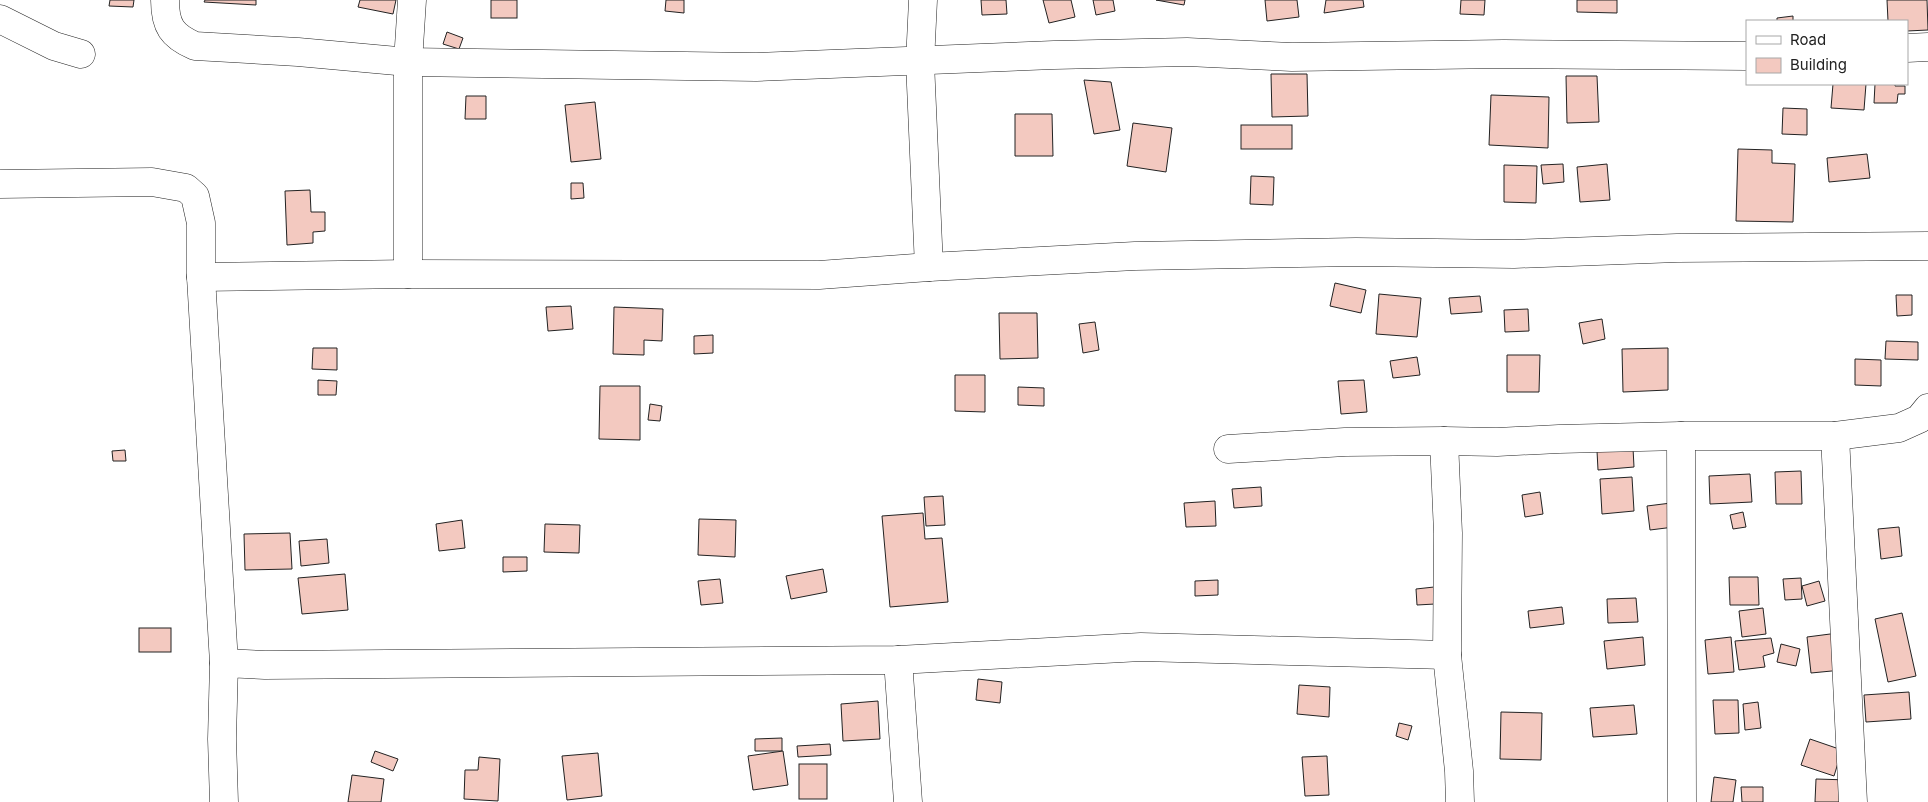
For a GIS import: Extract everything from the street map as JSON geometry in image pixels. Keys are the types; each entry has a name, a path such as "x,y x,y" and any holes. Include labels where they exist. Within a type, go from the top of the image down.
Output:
{"street":[{"path":"166,0 165,8 170,30 181,40 195,46 298,52 408,62 756,67 920,62 1054,55 1187,52 1292,57 1504,54 1746,56"},
{"path":"408,274 408,62 412,0"},
{"path":"923,0 920,62 929,267"},
{"path":"0,19 54,46 81,54"},
{"path":"1908,48 1928,47"},
{"path":"0,184 152,182 186,188 195,196 201,223 201,277 224,664 222,739 224,802"},
{"path":"201,277 408,274 819,275 929,267 1144,256 1356,252 1514,254 1677,248 1928,246"},
{"path":"1228,449 1345,442 1497,442 1681,436 1835,436 1899,428 1919,419 1928,408"},
{"path":"1681,436 1682,802"},
{"path":"1835,436 1853,802"},
{"path":"1444,441 1448,533 1447,656 1459,771 1460,802"},
{"path":"224,664 898,660 1141,647 1447,656"},
{"path":"898,660 908,802"}],"building":[{"path":"110,0 134,0 133,7 109,6"},
{"path":"205,0 256,0 256,5 204,2"},
{"path":"360,0 396,0 393,14 358,7"},
{"path":"491,0 517,0 517,18 491,18"},
{"path":"666,0 684,0 684,13 665,11"},
{"path":"981,0 1006,0 1007,14 982,15"},
{"path":"1043,0 1071,0 1075,17 1049,23"},
{"path":"1093,0 1113,0 1115,11 1096,15"},
{"path":"1156,0 1185,0 1184,5"},
{"path":"1265,0 1297,0 1299,17 1267,21"},
{"path":"1326,0 1363,0 1364,7 1324,13"},
{"path":"1461,0 1485,0 1484,15 1460,14"},
{"path":"1577,0 1617,0 1617,13 1577,12"},
{"path":"1887,0 1927,0 1928,30 1908,31 1908,20 1888,20"},
{"path":"1793,16 1793,20 1777,20 1777,18"},
{"path":"447,32 463,38 459,49 443,44"},
{"path":"1271,74 1307,74 1308,116 1272,117"},
{"path":"1566,76 1597,76 1599,122 1567,123"},
{"path":"1084,80 1111,82 1120,130 1094,134"},
{"path":"1833,85 1866,85 1864,110 1831,108"},
{"path":"1875,85 1905,86 1905,94 1898,94 1897,103 1874,103"},
{"path":"1491,95 1549,97 1548,148 1489,145"},
{"path":"466,96 486,96 486,119 465,119"},
{"path":"595,102 601,159 571,162 565,105"},
{"path":"1783,108 1807,109 1807,135 1782,134"},
{"path":"1015,114 1052,114 1053,156 1015,156"},
{"path":"1133,123 1172,128 1166,172 1127,166"},
{"path":"1241,125 1292,125 1292,149 1241,149"},
{"path":"1738,149 1772,150 1772,163 1795,164 1793,222 1736,221"},
{"path":"1867,154 1870,178 1829,182 1827,158"},
{"path":"1563,164 1564,182 1543,184 1541,165"},
{"path":"1607,164 1610,200 1580,202 1577,167"},
{"path":"1504,165 1537,166 1536,203 1504,202"},
{"path":"1251,176 1274,177 1273,205 1250,204"},
{"path":"571,183 583,183 584,198 571,199"},
{"path":"310,190 311,212 325,212 325,231 313,232 313,243 287,245 285,191"},
{"path":"1335,283 1366,290 1361,313 1330,306"},
{"path":"1379,294 1421,298 1417,337 1376,334"},
{"path":"1896,295 1912,295 1912,315 1897,316"},
{"path":"1480,296 1482,312 1451,314 1449,298"},
{"path":"571,306 573,329 548,331 546,307"},
{"path":"614,307 663,309 662,341 644,340 644,355 613,354"},
{"path":"1528,309 1529,331 1505,332 1504,310"},
{"path":"999,313 1037,313 1038,358 1000,359"},
{"path":"1602,319 1605,339 1583,344 1579,323"},
{"path":"1095,322 1099,350 1083,353 1079,324"},
{"path":"713,335 713,353 694,354 694,336"},
{"path":"1886,341 1918,342 1918,360 1885,359"},
{"path":"313,348 337,348 337,370 312,369"},
{"path":"1668,348 1668,390 1623,392 1622,349"},
{"path":"1507,355 1540,355 1539,392 1507,392"},
{"path":"1417,357 1420,375 1393,378 1390,361"},
{"path":"1855,359 1881,360 1881,386 1855,385"},
{"path":"955,375 985,375 985,412 955,411"},
{"path":"318,380 337,381 336,395 318,395"},
{"path":"1364,380 1367,412 1341,414 1338,381"},
{"path":"600,386 640,386 640,440 599,439"},
{"path":"1018,387 1044,388 1044,406 1018,405"},
{"path":"650,404 662,406 660,421 648,420"},
{"path":"1633,448 1634,467 1598,470 1597,451"},
{"path":"125,450 126,461 113,461 112,451"},
{"path":"1801,471 1802,504 1776,504 1775,472"},
{"path":"1750,474 1752,502 1710,504 1709,476"},
{"path":"1632,477 1634,511 1602,514 1600,479"},
{"path":"1261,487 1262,506 1234,508 1232,489"},
{"path":"1540,492 1543,514 1525,517 1522,495"},
{"path":"943,496 945,525 926,526 924,497"},
{"path":"1215,501 1216,526 1186,527 1184,503"},
{"path":"1671,503 1674,527 1650,530 1647,506"},
{"path":"1743,512 1746,527 1733,529 1730,515"},
{"path":"923,513 925,539 942,538 948,602 890,607 882,516"},
{"path":"699,519 736,520 735,557 698,555"},
{"path":"462,520 465,548 439,551 436,524"},
{"path":"545,524 580,525 579,553 544,552"},
{"path":"1899,527 1902,556 1881,559 1878,529"},
{"path":"290,533 292,569 245,570 244,534"},
{"path":"327,539 329,563 301,566 299,541"},
{"path":"503,557 527,557 527,571 503,572"},
{"path":"823,569 827,592 791,599 786,576"},
{"path":"345,574 348,610 302,614 298,578"},
{"path":"1729,577 1758,577 1759,605 1730,605"},
{"path":"1801,578 1802,599 1785,600 1783,579"},
{"path":"720,579 723,603 701,605 698,581"},
{"path":"1218,580 1218,595 1195,596 1195,581"},
{"path":"1819,581 1825,601 1807,606 1802,586"},
{"path":"1434,587 1435,604 1417,605 1416,589"},
{"path":"1636,598 1638,622 1608,623 1607,599"},
{"path":"1562,607 1564,624 1530,628 1528,611"},
{"path":"1763,608 1766,634 1742,637 1739,611"},
{"path":"1902,613 1916,676 1888,682 1875,619"},
{"path":"139,628 171,628 171,652 139,652"},
{"path":"1838,633 1842,670 1811,673 1807,637"},
{"path":"1643,637 1645,665 1607,669 1604,641"},
{"path":"1731,637 1734,672 1708,674 1705,640"},
{"path":"1771,638 1774,653 1763,656 1765,667 1739,670 1735,641"},
{"path":"1781,644 1800,649 1796,666 1777,662"},
{"path":"978,679 1002,682 1000,703 976,700"},
{"path":"1299,685 1330,687 1329,717 1297,714"},
{"path":"1909,692 1911,719 1866,722 1864,695"},
{"path":"1713,700 1738,700 1739,733 1715,734"},
{"path":"878,701 880,739 843,741 841,704"},
{"path":"1758,702 1761,728 1745,730 1743,704"},
{"path":"1634,705 1637,734 1593,737 1590,708"},
{"path":"1501,712 1542,713 1541,760 1500,759"},
{"path":"1399,723 1412,726 1408,740 1396,736"},
{"path":"782,738 782,751 755,751 755,739"},
{"path":"1810,739 1842,750 1834,776 1801,765"},
{"path":"830,744 831,755 798,757 797,746"},
{"path":"375,751 398,759 393,771 371,762"},
{"path":"783,751 788,785 753,790 748,756"},
{"path":"598,753 602,796 567,800 562,756"},
{"path":"1327,756 1329,795 1305,796 1302,757"},
{"path":"479,757 500,759 498,801 464,799 465,770 478,770"},
{"path":"799,764 827,764 827,799 799,799"},
{"path":"352,775 384,779 381,802 348,802"},
{"path":"1714,777 1736,780 1733,802 1711,802"},
{"path":"1816,779 1849,780 1848,802 1815,802"},
{"path":"1741,787 1763,787 1763,802 1742,802"}]}
